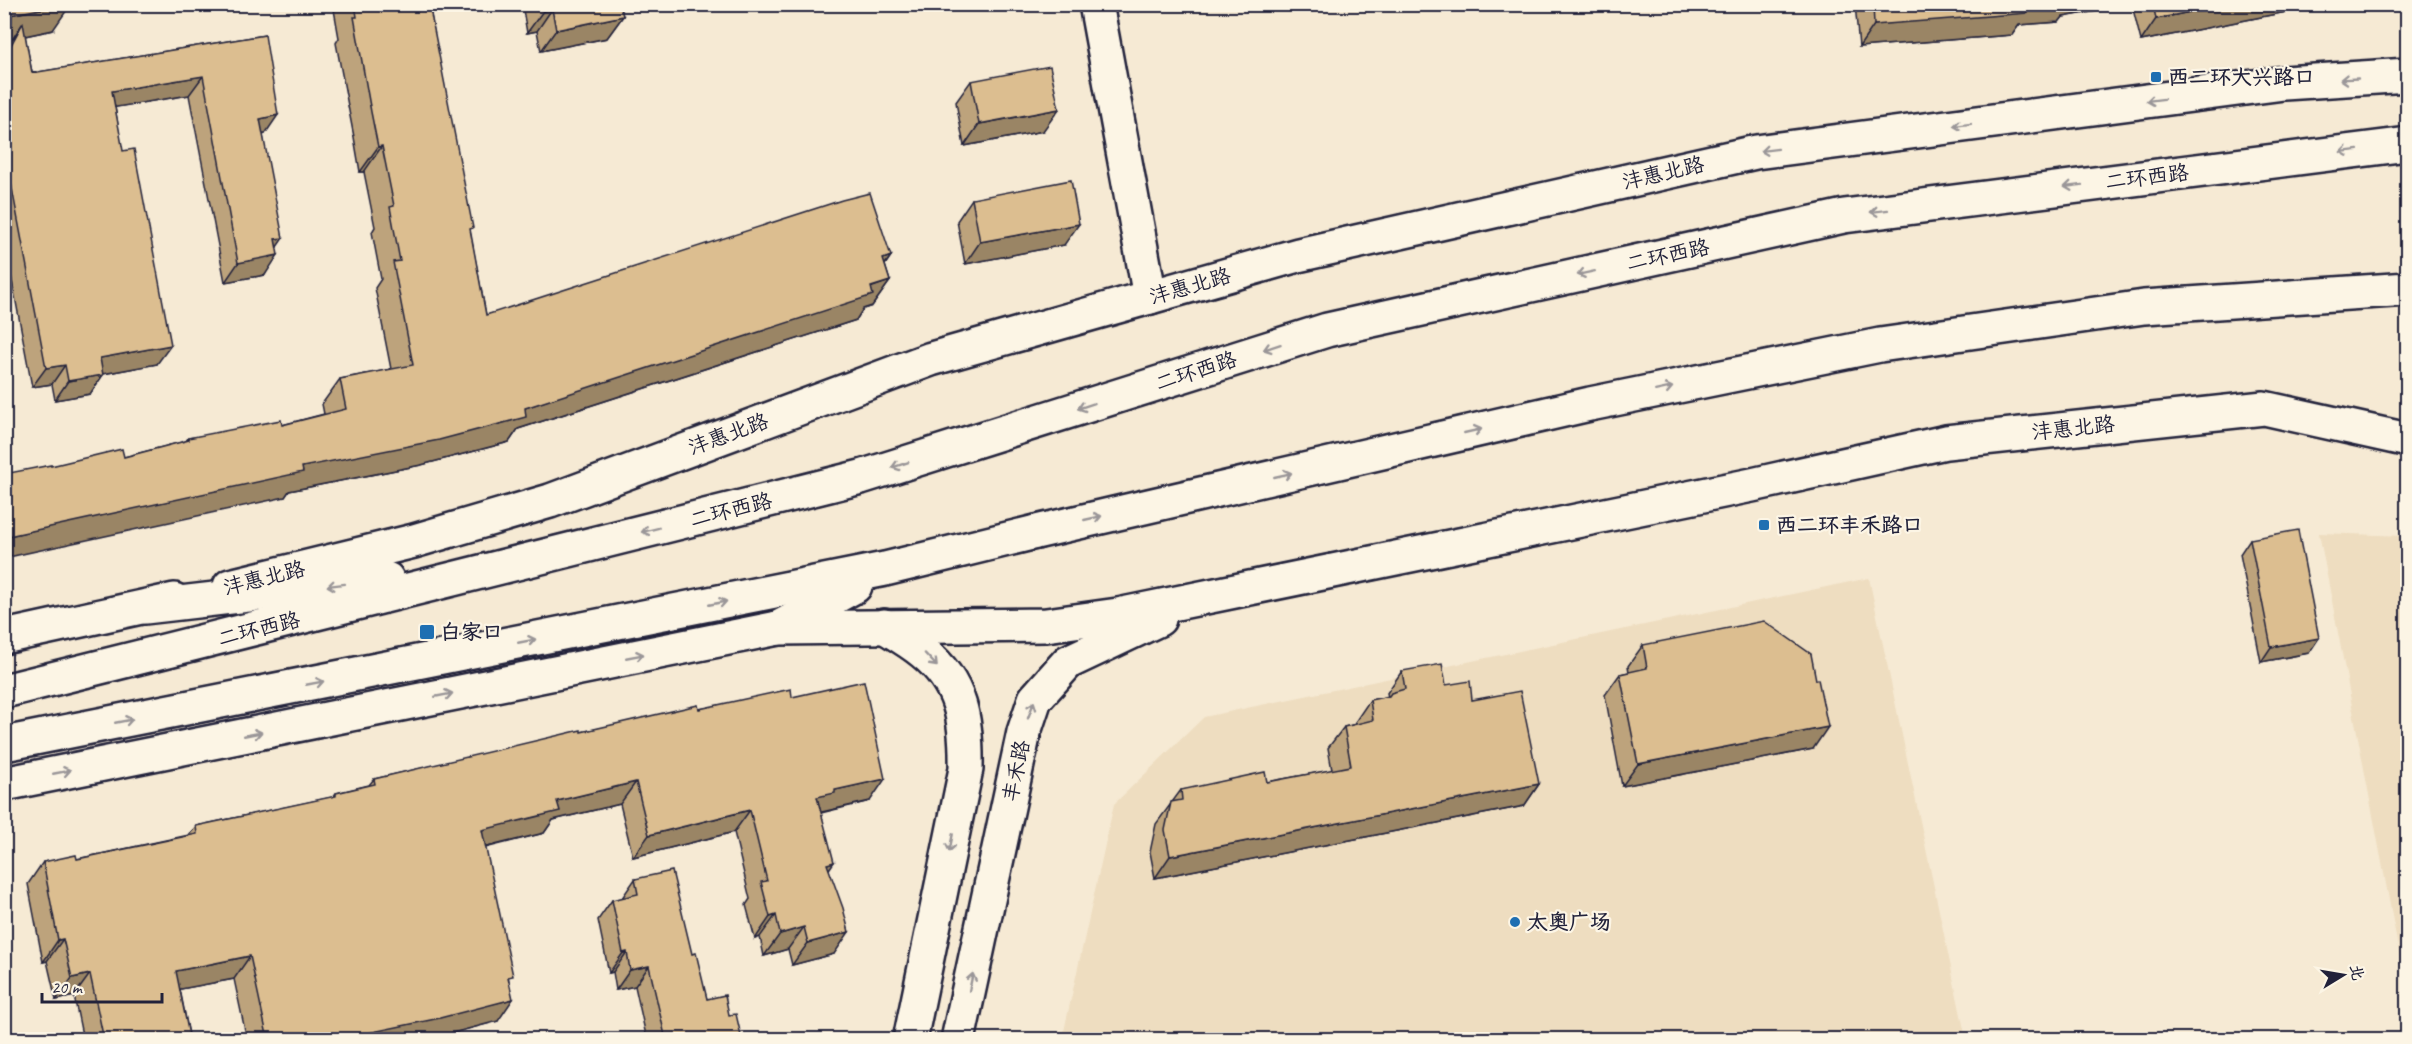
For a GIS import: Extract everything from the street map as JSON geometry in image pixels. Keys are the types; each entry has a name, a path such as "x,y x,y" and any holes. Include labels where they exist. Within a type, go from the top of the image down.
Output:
{"main road":[{"path":"1096,4 1150,297"},
{"name":"沣惠北路","path":"4,637 145,607 414,541 550,501 931,359 1298,255 1756,152 2284,83 2408,75"},
{"name":"二环西路","path":"4,692 861,477 1327,330 1844,216 2405,144"},
{"path":"4,744 885,569 1590,404 1880,345 2144,307 2408,289"},
{"name":"沣惠北路","path":"4,784 778,628 1046,625 1118,615 1752,485 1946,442 2264,408 2408,440"},
{"path":"145,607 519,563"},
{"path":"778,628 885,569"},
{"name":"丰禾路","path":"958,1040 1024,732 1035,699 1068,662 1204,597"},
{"path":"884,626 924,652 949,679 964,718 966,739 966,769 910,1040"}],"shaded area":[{"path":"2319,533 2407,536 2407,994"},
{"name":"太奥广场","path":"1869,578 1966,1039 1062,1040 1114,804 1204,717"}],"building":[{"path":"4,4 66,4 4,16"},
{"path":"355,4 429,4 473,228 470,229 486,315 842,200 870,193 891,256 883,259 890,281 871,287 873,295 525,408 526,417 439,440 302,467 303,472 4,537 4,474 51,466 122,449 124,457 189,440 188,438 281,420 282,425 346,409 340,379 413,365 393,262 400,261 390,207 394,206 382,146 378,147 371,112 354,17 357,17"},
{"path":"541,4 620,4 623,16 556,30 552,9 543,11"},
{"path":"1873,4 2026,4 2027,13 1874,25"},
{"path":"2153,4 2228,4 2156,19"},
{"path":"23,23 32,73 265,35 278,115 260,119 283,238 275,239 278,255 238,263 203,76 112,91 123,151 134,149 171,345 100,358 103,375 68,381 65,365 46,368 4,146 4,58"},
{"path":"1050,66 1059,109 979,124 971,81"},
{"path":"1071,180 1079,224 980,242 972,199"},
{"path":"2298,530 2319,638 2271,647 2250,539"},
{"path":"1764,621 1811,654 1828,727 1638,764 1620,674 1647,668 1643,645"},
{"path":"1442,664 1446,685 1470,681 1472,700 1520,691 1539,784 1170,856 1165,830 1171,802 1182,800 1181,790 1265,772 1267,782 1351,766 1344,727 1373,720 1370,700 1389,696 1391,693 1405,689 1402,671"},
{"path":"864,681 885,779 835,790 835,793 817,797 834,862 827,864 849,932 808,943 804,927 780,934 776,915 770,917 761,882 767,881 750,810 649,835 636,782 557,801 560,811 482,830 513,976 508,977 513,999 440,1018 358,1035 359,1040 268,1040 250,956 176,971 190,1040 104,1040 90,974 72,978 63,939 58,940 43,862 76,855 77,859 197,834 196,826 336,796 336,793 375,784 374,779 581,730 581,732 698,705 699,709 791,689 792,697"},
{"path":"672,871 692,954 696,953 707,999 725,995 729,1015 736,1014 742,1040 666,1040 649,966 630,970 627,952 623,953 612,900 638,894 635,879"}],"place":[{"name":"西二环大兴路口","path":"2156,77"},
{"name":"西二环丰禾路口","path":"1764,525"},
{"name":"白家口","path":"427,632"},
{"name":"太奥广场","path":"1515,922"}]}
